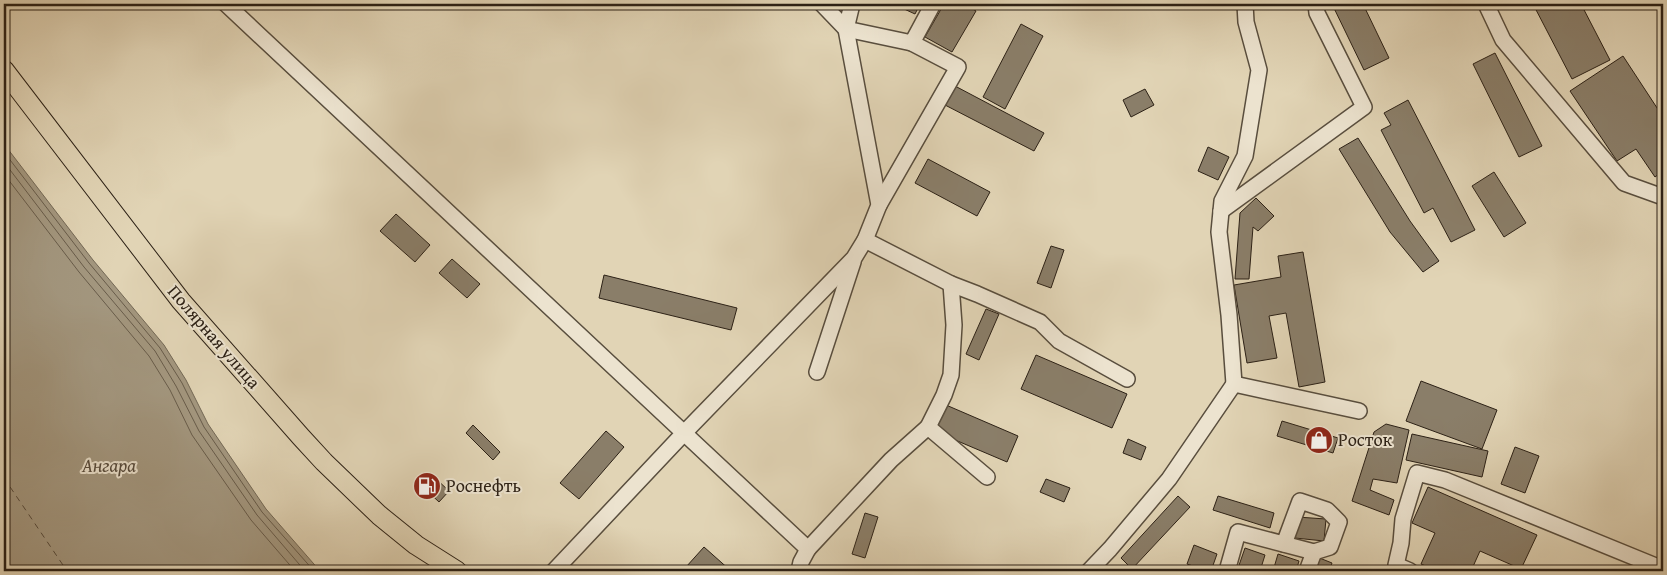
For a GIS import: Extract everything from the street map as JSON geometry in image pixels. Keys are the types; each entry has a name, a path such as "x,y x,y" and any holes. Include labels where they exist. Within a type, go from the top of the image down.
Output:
{"main road":[{"name":"Полярная улица","path":"4,70 181,301 301,437 379,515 416,546 457,571"}],"lane":[{"path":"226,4 808,550"},
{"path":"554,571 684,433 854,258 865,240 879,205 958,67 912,43 846,29 822,4"},
{"path":"852,4 846,29 879,205"},
{"path":"912,43 933,4"},
{"path":"1089,571 1110,549 1169,478 1234,384 1229,315 1219,232 1222,201 1245,156 1259,70 1246,22 1245,4"},
{"path":"1221,210 1364,107 1318,13 1316,4"},
{"path":"1486,4 1502,40 1554,98 1624,184 1663,197"},
{"path":"865,240 951,284 1040,322 1059,342 1127,379"},
{"path":"817,372 854,258"},
{"path":"798,571 808,550 892,460 928,427 944,395 951,375 954,325 951,284"},
{"path":"1234,384 1360,411"},
{"path":"928,427 987,477"},
{"path":"1410,571 1396,564 1401,543 1403,519 1417,474 1445,480 1663,569"},
{"path":"1227,571 1238,532 1314,552 1330,547 1339,522 1327,510 1300,501 1284,544"},
{"path":"1307,571 1314,552"}],"water":[{"name":"Ангара","path":"4,144 93,260 164,345 186,380 208,424 266,509 320,571 4,571"}],"building":[{"path":"904,4 920,4 915,14 902,8"},
{"path":"944,4 964,4 976,11 952,52 925,37"},
{"path":"1332,4 1363,4 1389,58 1364,70"},
{"path":"1533,4 1581,4 1610,60 1572,79"},
{"path":"1021,24 1043,36 1005,109 983,97"},
{"path":"1495,53 1542,146 1519,157 1473,64"},
{"path":"1623,56 1663,117 1663,171 1655,177 1636,149 1617,161 1570,91"},
{"path":"955,86 1044,133 1034,151 945,105"},
{"path":"1145,89 1154,105 1131,117 1123,100"},
{"path":"1408,100 1475,230 1451,242 1433,208 1424,213 1381,130 1391,125 1384,113"},
{"path":"1358,138 1410,221 1439,261 1423,272 1390,232 1339,149"},
{"path":"1208,147 1229,157 1218,180 1198,171"},
{"path":"928,159 990,192 977,216 915,183"},
{"path":"1494,172 1526,223 1504,237 1472,186"},
{"path":"1256,198 1274,216 1258,231 1253,227 1249,279 1235,279 1240,213"},
{"path":"396,214 430,245 415,262 380,231"},
{"path":"1051,246 1064,250 1051,288 1037,283"},
{"path":"1303,252 1325,382 1299,387 1286,313 1269,316 1277,358 1247,363 1234,285 1281,277 1278,256"},
{"path":"452,259 480,284 467,298 439,273"},
{"path":"604,275 737,308 731,330 599,298"},
{"path":"986,309 999,314 979,360 966,354"},
{"path":"1036,355 1127,394 1112,428 1021,389"},
{"path":"1421,381 1497,410 1482,449 1406,421"},
{"path":"946,405 1018,436 1007,462 934,431"},
{"path":"1282,421 1338,438 1333,453 1277,436"},
{"path":"1386,424 1409,430 1397,483 1373,479 1370,490 1394,500 1389,515 1352,501 1374,432"},
{"path":"473,425 500,452 493,460 466,433"},
{"path":"606,431 624,447 579,499 560,483"},
{"path":"1412,434 1488,451 1482,477 1406,460"},
{"path":"1128,439 1146,447 1141,460 1123,453"},
{"path":"1515,447 1539,456 1525,493 1501,484"},
{"path":"432,475 449,491 439,502 422,486"},
{"path":"1046,479 1070,488 1064,502 1040,492"},
{"path":"1428,487 1537,535 1521,569 1480,551 1471,571 1437,571 1421,564 1435,533 1412,523"},
{"path":"1178,496 1190,507 1132,569 1121,558"},
{"path":"1218,496 1274,513 1270,528 1213,510"},
{"path":"865,513 878,517 865,558 852,554"},
{"path":"1297,517 1326,519 1324,541 1295,538"},
{"path":"1194,545 1217,554 1211,571 1191,571 1193,566 1187,564"},
{"path":"704,547 731,571 692,571 686,567"},
{"path":"1245,548 1265,555 1260,571 1237,571"},
{"path":"1278,554 1299,561 1296,571 1273,571"},
{"path":"1317,557 1332,563 1329,571 1311,571"}],"ferry route":[{"path":"4,478 67,571"}],"place":[{"name":"Росток","path":"1319,440"},
{"name":"Роснефть","path":"427,486"}]}
